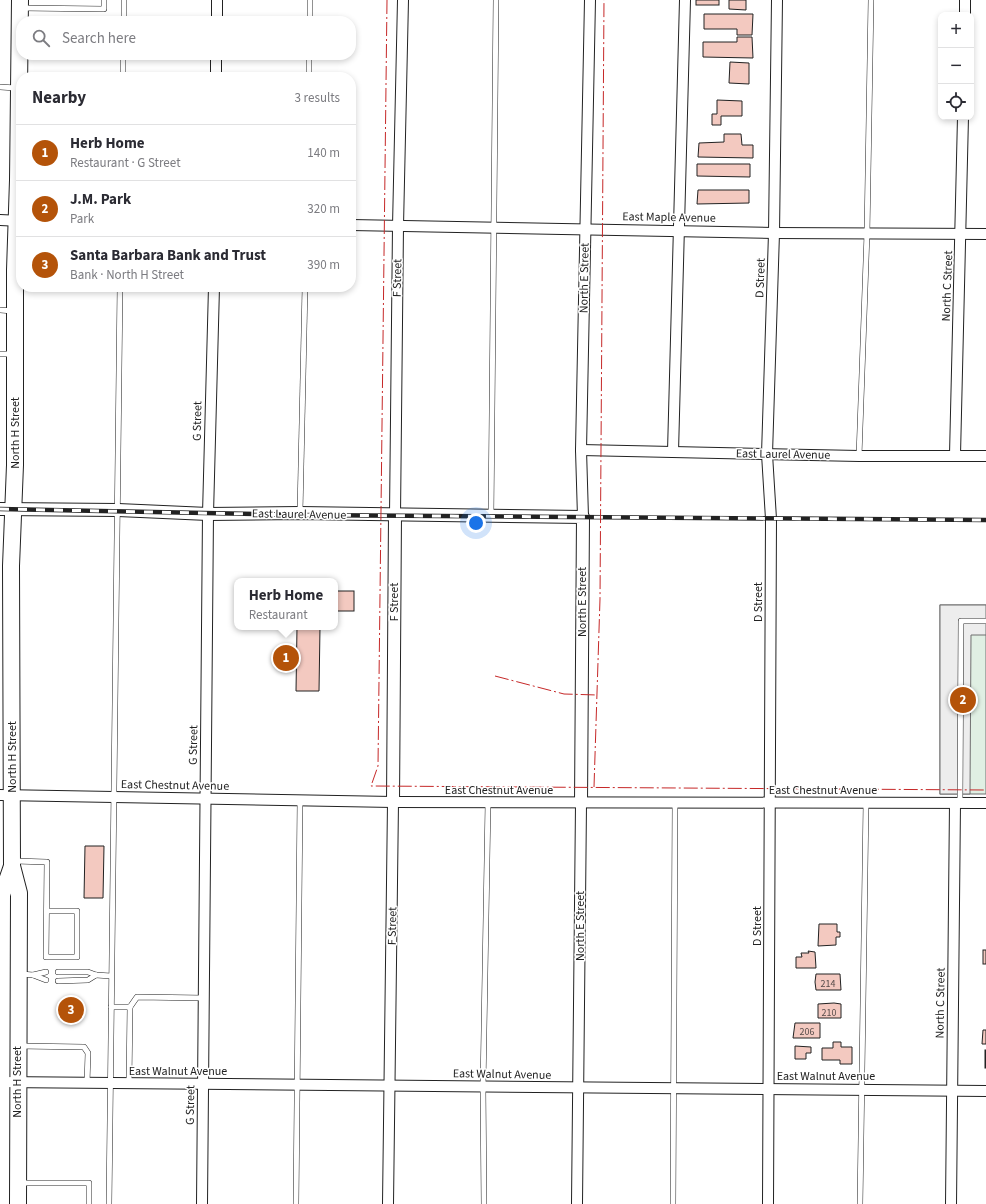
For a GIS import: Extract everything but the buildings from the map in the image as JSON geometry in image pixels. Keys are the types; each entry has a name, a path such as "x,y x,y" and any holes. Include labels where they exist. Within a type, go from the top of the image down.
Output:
{"highway":[{"name":"North H Street","path":"20,4 20,16"},
{"name":"North H Street","path":"19,60 19,72"},
{"name":"North H Street","path":"16,245 8,310 7,509 11,566 6,795 8,872 1,901 1,989 6,1082 18,1183 18,1204"},
{"name":"North H Street","path":"1,1198 1,1139 6,1082 18,1046 26,975 19,894 8,872"}],"street":[{"path":"217,0 217,16"},
{"name":"F Street","path":"388,1204 398,226 402,0"},
{"name":"North E Street","path":"577,1204 583,517 580,450 590,0"},
{"path":"673,452 685,0"},
{"name":"D Street","path":"768,1204 770,1089 771,519 767,454 774,233 777,0"},
{"path":"965,0 965,12"},
{"path":"216,60 216,72"},
{"name":"North C Street","path":"955,455 962,234 963,120"},
{"path":"0,220 16,221"},
{"name":"East Maple Avenue","path":"356,225 584,228 774,233 986,234"},
{"name":"G Street","path":"202,1204 208,514 214,292"},
{"name":"East Laurel Avenue","path":"580,450 859,456 986,456"},
{"name":"East Laurel Avenue","path":"7,509 118,510 208,514 583,517"},
{"name":"East Chestnut Avenue","path":"6,795 300,801 581,804 986,803"},
{"name":"North C Street","path":"951,1204 958,803"},
{"name":"East Walnut Avenue","path":"6,1082 390,1085 579,1089 986,1091"}],"lane":[{"path":"20,4 104,9 104,0"},
{"path":"124,0 124,16"},
{"path":"310,0 310,16"},
{"path":"491,517 496,0"},
{"path":"859,456 867,233 871,0"},
{"path":"123,60 123,72"},
{"path":"309,60 309,72"},
{"path":"0,87 16,88"},
{"path":"109,1204 120,292"},
{"path":"300,514 305,292"},
{"path":"958,803 961,621 986,621"},
{"path":"296,1204 300,801"},
{"path":"484,1204 488,803"},
{"path":"673,1204 675,803"},
{"path":"860,1204 866,803"},
{"path":"8,872 47,862 46,957 77,957 77,911 47,911"},
{"path":"26,975 46,972"},
{"path":"58,972 88,972 96,975 111,976"},
{"path":"26,975 46,980"},
{"path":"58,981 88,980 96,975"},
{"path":"129,1083 130,1007 137,997 204,998"},
{"path":"111,1007 130,1007"},
{"path":"18,1046 84,1047 88,1053 87,1083"},
{"path":"18,1183 89,1183 89,1204"}],"green space":[{"path":"940,605 986,605 986,794 940,794"}],"shaded area":[{"path":"940,605 986,605 986,635 971,635 970,794 940,794"}],"railway":[{"path":"0,509 300,515 986,520"}],"power":[{"path":"387,0 378,766 371,786 986,790"},
{"path":"594,787 600,599 604,0"},
{"path":"495,676 564,694 597,695"}],"place":[{"name":"Herb Home","path":"286,658"},
{"name":"J.M. Park","path":"963,700"},
{"name":"Santa Barbara Bank and Trust","path":"71,1010"}]}
